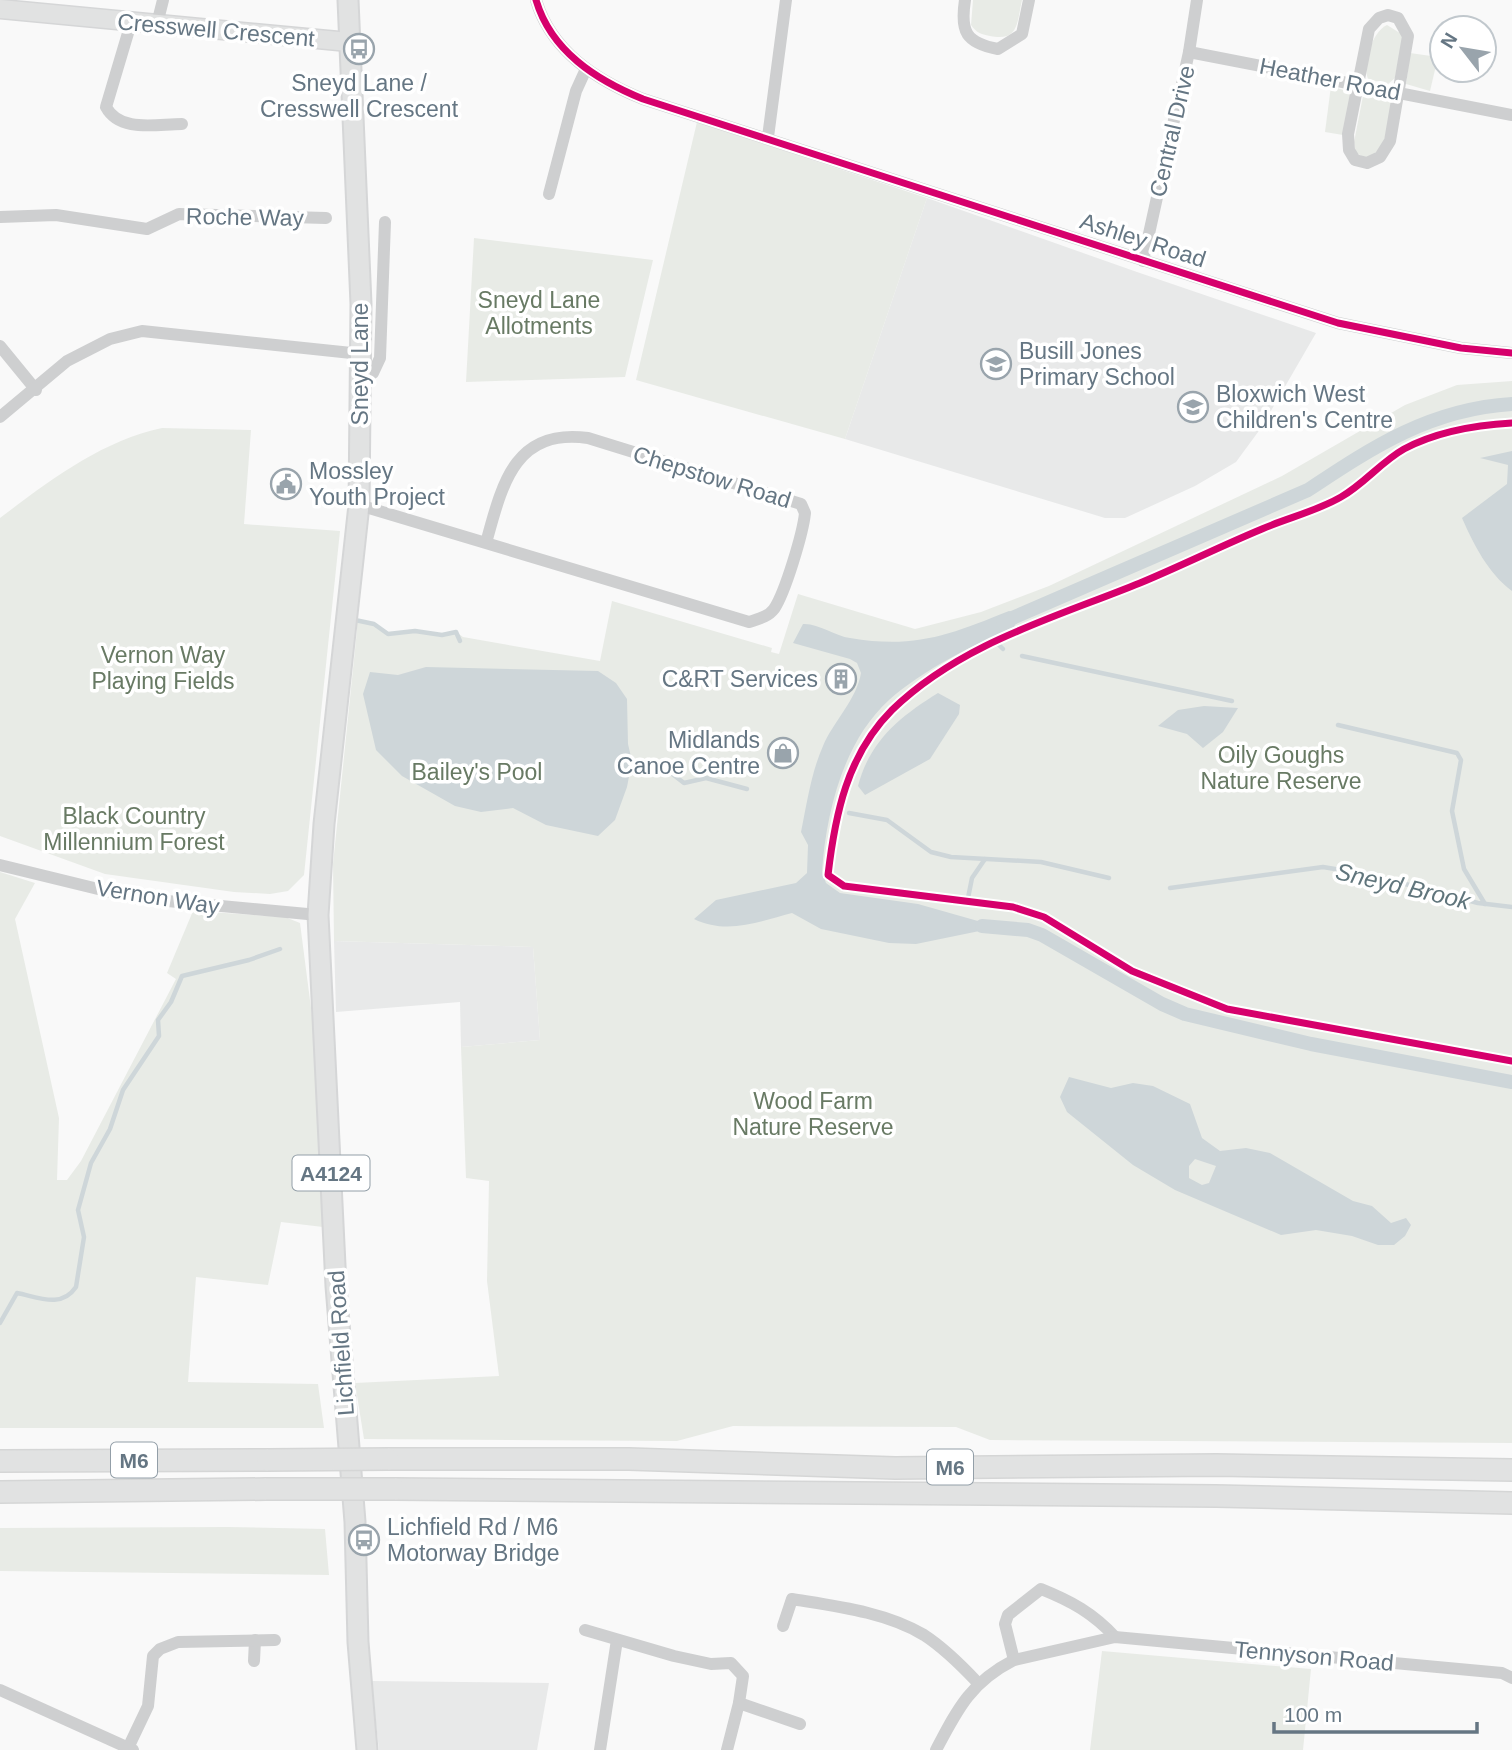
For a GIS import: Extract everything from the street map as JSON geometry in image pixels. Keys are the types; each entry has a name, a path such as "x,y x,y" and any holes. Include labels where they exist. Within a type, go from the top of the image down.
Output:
{"highway":[{"name":"M6","path":"0,1461 629,1459 895,1468 1216,1465 1512,1470"},
{"name":"M6","path":"0,1492 395,1489 1202,1496 1512,1503"}],"main road":[{"name":"Sneyd Lane","path":"318,936 324,824 359,505 362,380 359,218 348,0"},
{"name":"Lichfield Road","path":"318,936 336,1286 355,1522 359,1642 368,1750"}],"street":[{"path":"157,24 163,0"},
{"name":"Ashley Road","path":"536,0 553,38 586,69 611,86 643,99 768,137 1338,323 1461,348 1512,353"},
{"path":"768,137 786,0"},
{"path":"965,0 962,24 968,37 979,46 998,49 1023,34 1029,0"},
{"name":"Central Drive","path":"1143,261 1189,52 1197,0"},
{"name":"Cresswell Crescent","path":"0,9 349,42"},
{"path":"1388,15 1398,18 1408,36 1390,141 1380,157 1367,163 1355,160 1349,149 1348,134 1358,84 1369,29 1379,18 1388,15"},
{"path":"131,23 106,107 112,118 123,124 182,124"},
{"name":"Heather Road","path":"1189,52 1512,115"},
{"path":"549,194 576,91 586,69"},
{"name":"Roche Way","path":"0,217 55,215 147,229 179,214 327,218"},
{"path":"362,380 373,373 380,358 385,222"},
{"path":"0,417 36,390 67,361 110,339 142,331 361,354"},
{"path":"0,346 36,390"},
{"name":"Chepstow Road","path":"359,505 749,621 765,617 774,609 784,585 805,513 801,504 588,438 561,436 537,445 510,469 486,542"},
{"name":"Vernon Way","path":"0,865 135,898 318,915"},
{"path":"1014,1660 1005,1624 1008,1615 1036,1590 1074,1602 1098,1619 1115,1637"},
{"path":"783,1626 792,1599 849,1609 923,1634 949,1654 977,1682"},
{"path":"585,1630 674,1656 711,1664 732,1663 743,1676 727,1750"},
{"name":"Tennyson Road","path":"936,1750 958,1709 977,1682 1014,1660 1115,1637 1502,1673 1512,1678"},
{"path":"254,1661 255,1640"},
{"path":"0,1690 131,1749 148,1706 153,1656 160,1649 178,1642 275,1640"},
{"path":"600,1750 617,1640"},
{"path":"739,1703 800,1724"}],"shaded area":[{"name":"Busill Jones Primary School","path":"927,198 1316,333 1261,428 1236,462 1195,486 1125,518 1105,518 845,439"},
{"path":"1512,451 1512,591 1489,567 1462,518 1507,484 1508,465 1480,458"},
{"path":"1009,611 1020,615 1014,627 933,668 889,700 873,717 849,757 840,780 828,826 822,872 826,883 840,893 918,904 999,927 916,944 889,943 821,929 792,913 731,927 706,924 694,919 716,900 796,883 807,873 808,845 801,832 812,777 827,737 855,692 861,673 857,663 850,659 793,643 803,624 815,625 850,638 913,641 949,633"},
{"path":"426,667 598,671 616,683 627,699 628,744 632,761 627,787 615,820 598,836 546,825 513,808 481,812 455,806 402,776 376,750 363,694 370,672 398,675"},
{"path":"938,693 960,705 959,714 930,759 865,795 858,786 870,755 879,742 900,720"},
{"path":"1204,706 1238,708 1223,732 1203,748 1187,734 1158,726 1178,710"},
{"path":"334,941 533,947 540,1040 461,1047 460,1002 336,1012"},
{"path":"1069,1077 1111,1088 1133,1083 1153,1086 1190,1104 1202,1138 1220,1151 1246,1148 1270,1153 1353,1201 1372,1206 1391,1223 1406,1218 1411,1225 1405,1236 1394,1245 1378,1245 1352,1236 1316,1230 1281,1235 1175,1190 1133,1165 1067,1112 1060,1097","holes":["1195,1159 1216,1166 1209,1183 1202,1185 1189,1178 1189,1166"]},
{"path":"371,1681 549,1683 537,1750 379,1750"}],"green space":[{"path":"973,0 1022,0 1012,33 999,37 977,31 971,25"},
{"path":"1387,25 1403,35 1395,78 1388,84 1368,79 1366,73 1367,57 1373,41"},
{"path":"1410,53 1428,56 1430,91 1406,84"},
{"path":"1331,86 1352,93 1343,135 1325,132"},
{"path":"1364,91 1393,96 1383,147 1367,159 1356,153 1354,142"},
{"path":"697,122 927,198 845,439 636,380"},
{"name":"Sneyd Lane Allotments","path":"474,238 653,260 625,377 466,382"},
{"path":"1512,381 1512,1443 990,1440 956,1427 733,1426 677,1441 364,1439 355,1383 499,1376 487,1281 489,1181 466,1178 461,1047 540,1040 533,947 334,941 333,864 357,630 355,620 374,624 388,634 415,631 442,635 456,632 463,637 600,661 612,601 772,648 771,652 779,654 798,594 915,629 981,612 1049,586 1282,476 1405,405 1457,385"},
{"name":"Vernon Way Playing Fields","path":"162,428 251,430 244,524 340,531 304,875 288,891 270,894 234,892 105,874 0,836 0,518 97,452 118,442"},
{"path":"0,872 35,883 15,919 59,1118 57,1180 67,1180 81,1161 176,979 167,973 193,911 285,917 300,923 322,1093 323,1227 281,1222 268,1285 196,1277 188,1382 318,1384 324,1428 0,1428"},
{"path":"0,1528 325,1529 329,1575 0,1571"},
{"path":"1102,1651 1311,1669 1303,1750 1090,1750"}],"waterway":[{"path":"1003,622 1308,490 1404,432 1455,413 1512,404"},
{"name":"Sneyd Brook","path":"355,620 374,624 388,634 415,631 442,635 456,632 460,641"},
{"path":"997,643 1003,649"},
{"path":"1022,656 1232,701"},
{"path":"1338,725 1457,753 1461,760 1452,811 1464,869 1485,904"},
{"name":"Sneyd Brook","path":"665,773 671,773 684,783 706,778 747,789"},
{"name":"Sneyd Brook","path":"849,813 887,820 931,852 951,857 1041,862 1109,878"},
{"path":"968,898 972,878 985,859"},
{"name":"Sneyd Brook","path":"1170,888 1323,867 1371,875 1478,903 1512,907"},
{"path":"982,926 1028,930 1042,935 1162,1004 1185,1014 1311,1044 1512,1082"},
{"path":"0,1323 17,1293 56,1300 70,1294 76,1287 84,1237 78,1210 91,1163 110,1129 123,1090 159,1036 158,1020 171,1002 182,976 249,960 280,949"}],"cycle path":[{"path":"536,0 552,34 564,49 592,73 643,99 1338,323 1461,348 1512,353"},
{"path":"1512,423 1456,430 1416,443 1396,454 1357,486 1332,502 1042,621 948,667 892,710 864,746 839,808 828,875 844,886 1013,907 1044,917 1132,971 1227,1009 1512,1061"}],"place":[{"name":"Sneyd Lane / Cresswell Crescent","path":"359,49"},
{"name":"Busill Jones Primary School","path":"996,364"},
{"name":"Bloxwich West Children's Centre","path":"1193,407"},
{"name":"Mossley Youth Project","path":"286,484"},
{"name":"C&RT Services","path":"841,679"},
{"name":"Midlands Canoe Centre","path":"783,753"},
{"name":"Lichfield Rd / M6 Motorway Bridge","path":"364,1540"}],"park label":[{"name":"Oily Goughs Nature Reserve","path":"1281,768"},
{"name":"Bailey's Pool","path":"477,772"},
{"name":"Black Country Millennium Forest","path":"134,829"},
{"name":"Wood Farm Nature Reserve","path":"813,1114"}]}
